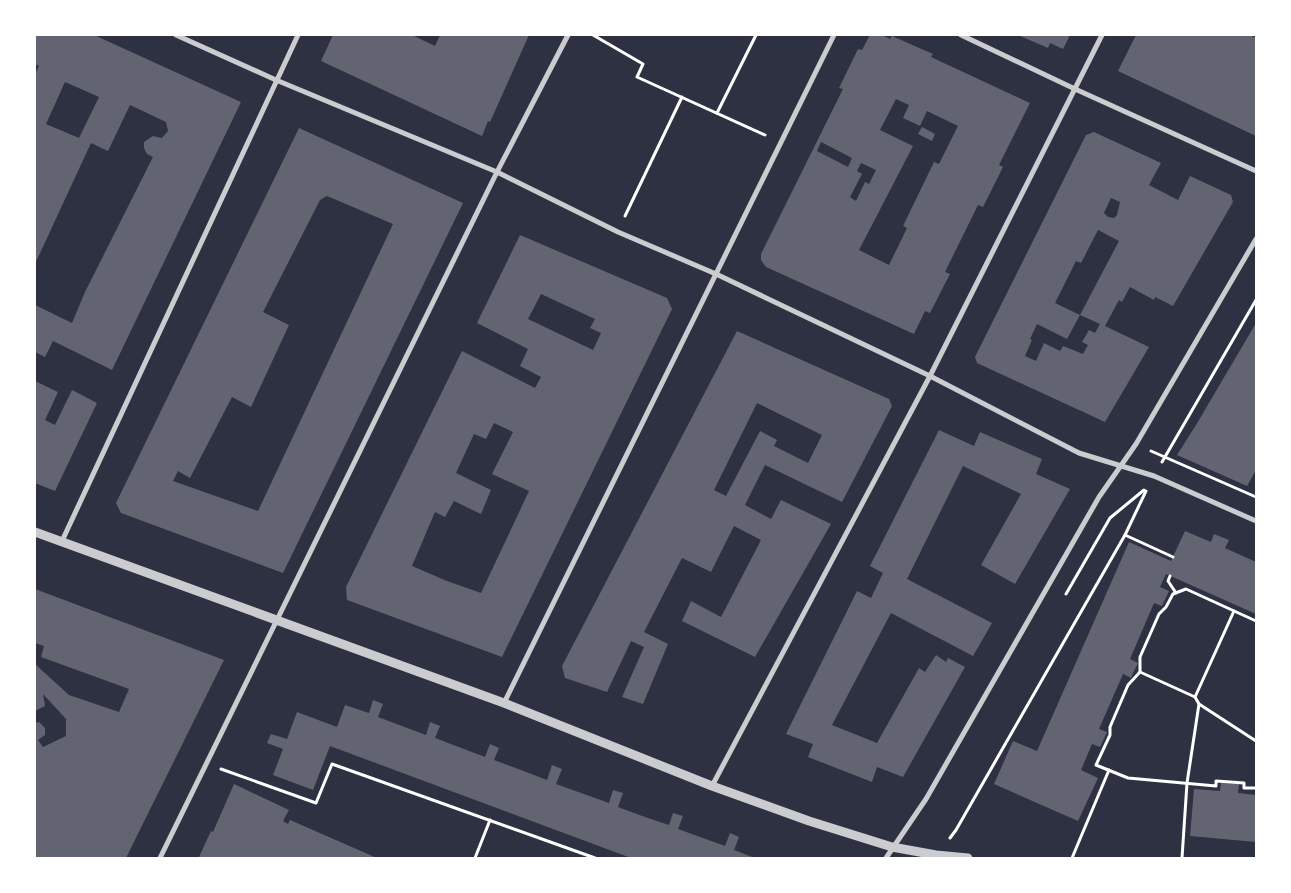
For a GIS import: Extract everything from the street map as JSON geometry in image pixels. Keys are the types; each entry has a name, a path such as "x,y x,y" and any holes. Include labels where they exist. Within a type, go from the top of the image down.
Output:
{"street":[{"path":"176,35 276,80 497,172 618,232 716,274 930,376 1079,453 1154,476 1256,521"},
{"path":"62,541 298,35"},
{"path":"160,858 497,172 568,35"},
{"path":"504,703 834,35"},
{"path":"961,35 1074,89 1256,171"},
{"path":"712,786 930,376 1102,35"},
{"path":"886,858 926,799 1099,497 1136,444 1256,239"},
{"path":"35,532 504,703 712,786 809,822 892,847 936,855 968,858"}],"path":[{"path":"592,35 642,64 637,77 781,142"},
{"path":"717,113 756,35"},
{"path":"618,232 682,97"},
{"path":"936,855 956,830 1126,535 1148,486 1256,300"},
{"path":"1136,444 1256,497"},
{"path":"1126,535 1173,557"},
{"path":"1170,576 1168,581 1176,593"},
{"path":"1256,621 1186,589 1173,594 1166,607 1159,614 1140,657 1140,672 1128,685 1110,727 1110,735 1096,765 1128,778 1216,786 1216,781 1244,783 1244,788 1256,788"},
{"path":"1195,697 1234,611"},
{"path":"1140,672 1195,697 1199,704 1256,741"},
{"path":"1182,858 1186,783 1199,704"},
{"path":"206,764 316,803 332,764 592,858"},
{"path":"1072,858 1109,770"},
{"path":"475,858 490,820"}],"building":[{"path":"35,35 94,35 241,102 112,370 53,341 45,357 35,352 35,305 72,323 85,292 153,157 147,154 144,142 153,136 162,138 168,131 166,122 130,105 108,151 91,143 35,264 35,74 39,66 35,64","holes":["65,82 99,97 79,138 46,124"]},
{"path":"333,35 412,35 435,46 440,35 529,35 482,136 321,61"},
{"path":"870,35 882,35 890,39 892,36 933,54 931,57 1030,103 999,165 1003,167 983,207 978,205 945,272 950,274 930,313 925,311 914,334 766,267 761,260 761,254 843,89 839,88 858,49 862,50","holes":["896,99 909,105 903,118 920,126 927,111 958,126 939,164 934,162 903,226 907,228 889,265 859,250 913,146 880,130","821,142 852,158 848,167 817,151","861,163 876,170 869,184 865,182 856,201 850,197 862,174 857,171"]},
{"path":"1018,35 1070,35 1063,49 1050,43 1048,48"},
{"path":"1136,35 1249,35 1256,38 1256,136 1118,71"},
{"path":"922,127 935,134 932,141 918,134"},
{"path":"299,128 463,203 283,573 121,513 116,503","holes":["327,196 393,224 258,511 173,481 178,471 190,478 232,397 251,407 289,325 263,312 320,200"]},
{"path":"1094,132 1161,163 1149,185 1178,200 1190,176 1231,195 1233,202 1173,306 1155,297 1154,300 1130,287 1122,302 1119,300 1105,326 1149,347 1105,422 977,363 975,357 1086,135","holes":["1111,198 1120,202 1117,215 1114,218 1108,217 1104,213","1098,230 1119,241 1080,315 1055,303 1076,261 1081,263","1080,315 1100,324 1095,333 1089,330 1082,342 1088,345 1083,354 1063,346 1060,351 1044,343 1036,361 1025,356 1037,324 1067,339"]},
{"path":"520,235 667,298 672,309 502,657 347,600 346,587 462,351 535,388 541,377 520,366 528,349 477,323","holes":["541,294 595,319 590,328 601,333 593,350 528,319","494,423 513,432 492,474 529,491 481,593 412,566 435,512 445,517 454,501 481,514 491,490 456,473 474,434 486,439"]},
{"path":"1256,323 1256,470 1247,486 1177,455"},
{"path":"737,331 889,399 892,406 842,502 765,465 745,505 771,519 781,500 831,524 755,657 682,621 691,601 721,617 761,540 734,526 711,572 682,558 644,632 668,644 643,704 622,697 644,647 631,641 607,692 565,678 562,666","holes":["757,403 822,435 808,463 774,446 777,440 760,431 726,496 714,490"]},
{"path":"35,381 58,392 45,420 55,425 72,390 97,403 55,491 35,483"},
{"path":"939,430 974,446 980,432 1042,459 1036,474 1070,489 1015,584 981,565 1021,494 963,466 907,579 992,623 973,656 891,613 832,725 877,743 919,668 925,672 936,655 946,662 948,658 965,667 903,777 877,767 872,782 808,757 813,744 786,734 857,591 871,598 883,573 870,566"},
{"path":"1185,531 1211,542 1214,534 1229,540 1225,548 1256,562 1256,614 1166,574 1160,587 1169,591 1162,606 1154,603 1130,659 1138,663 1131,678 1123,674 1099,729 1107,732 1100,747 1092,744 1081,770 1098,778 1078,821 994,784 1013,741 1037,751 1129,542 1171,561"},
{"path":"35,589 224,660 126,858 35,858 35,723 39,722 45,728 45,735 38,740 43,747 66,736 66,719 43,694 45,706 35,711 35,664 69,695 119,712 129,689 41,657 44,646 35,643"},
{"path":"373,700 383,704 378,717 426,735 430,722 440,726 435,738 485,757 490,744 499,748 494,760 547,780 552,765 562,769 556,784 609,803 613,790 623,793 618,807 669,825 673,813 683,816 678,829 725,846 730,833 739,837 734,850 755,858 631,858 330,746 313,790 273,775 283,749 267,743 271,734 287,739 297,712 337,727 345,705 369,713"},
{"path":"1221,783 1239,784 1238,793 1256,795 1256,842 1190,836 1194,789 1220,791"},
{"path":"234,784 289,810 283,821 288,824 290,820 377,858 199,857 211,831 213,832"}]}
